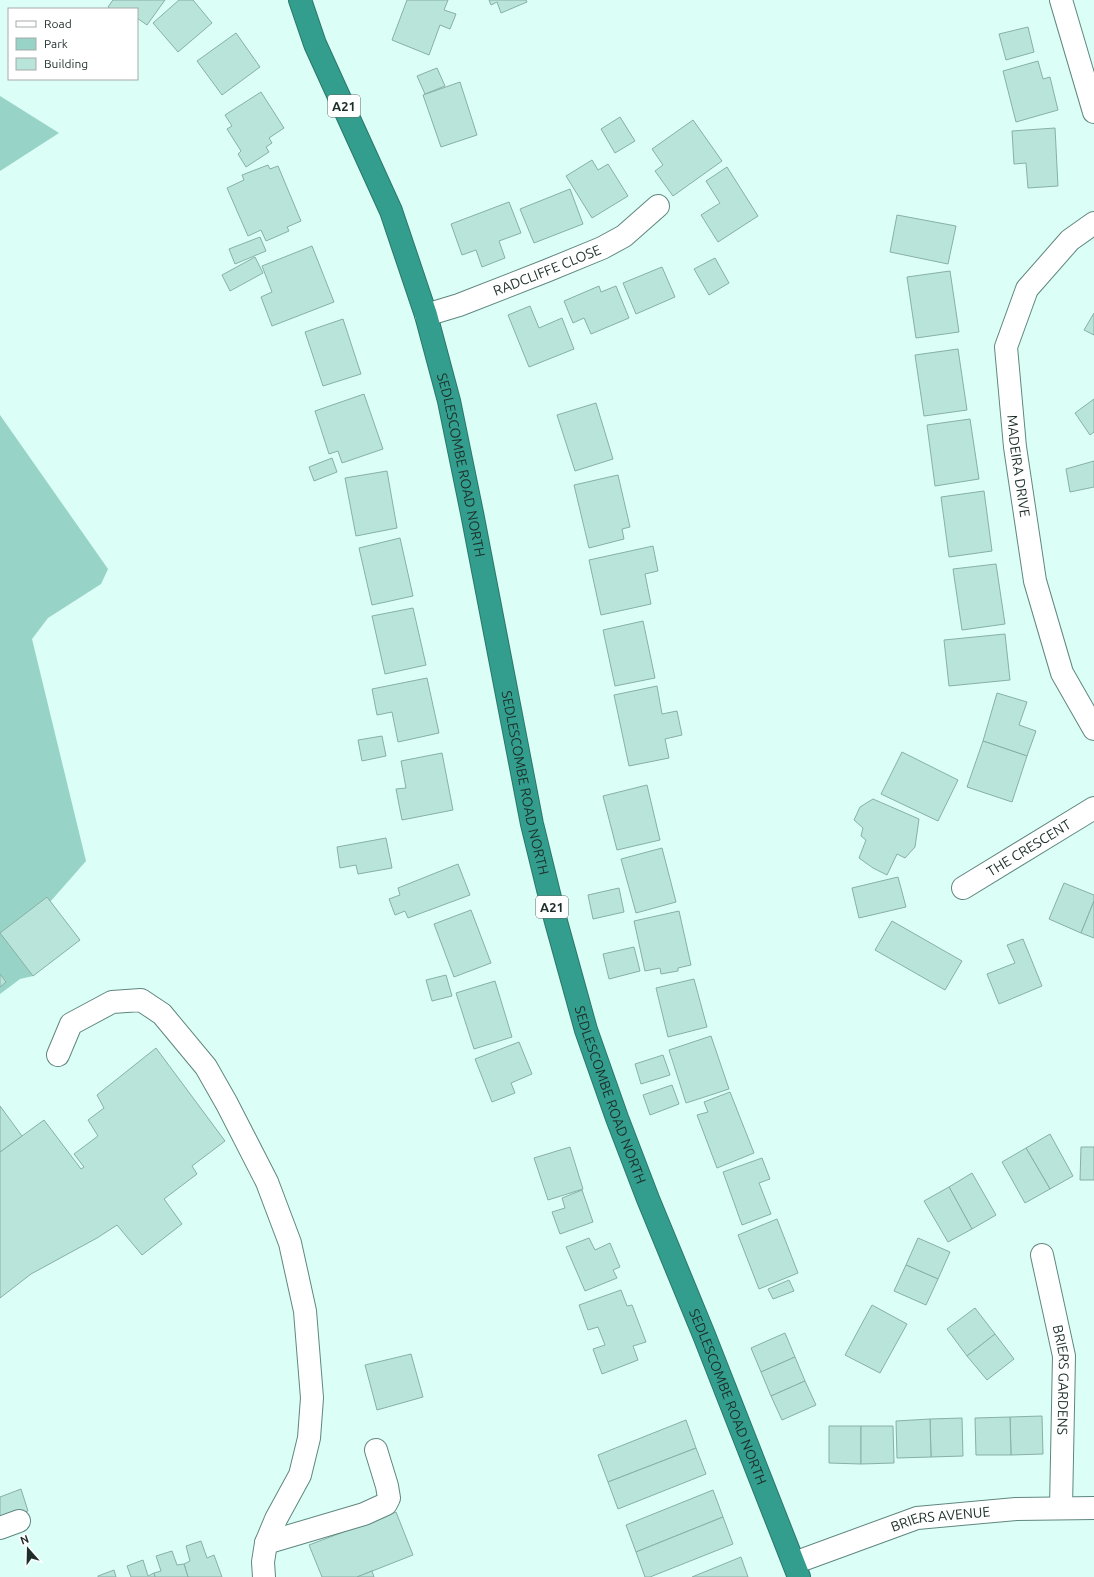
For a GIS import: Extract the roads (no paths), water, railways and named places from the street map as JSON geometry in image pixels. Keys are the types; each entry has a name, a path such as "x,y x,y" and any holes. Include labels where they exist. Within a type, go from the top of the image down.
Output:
{"highway":[{"name":"SEDLESCOMBE ROAD NORTH","path":"300,0 315,44 391,211 426,315 452,416 532,824 555,918 586,1030 617,1118 648,1199 704,1335 797,1570"}],"street":[{"path":"1061,0 1094,112"},
{"name":"RADCLIFFE CLOSE","path":"426,315 466,302 602,248 624,236 658,206"},
{"name":"MADEIRA DRIVE","path":"1094,224 1070,240 1027,289 1006,347 1015,446 1035,581 1062,673 1094,729"},
{"name":"THE CRESCENT","path":"963,888 1094,808"},
{"path":"58,1054 71,1024 112,1002 141,1000 162,1014 206,1067 227,1104 267,1182 290,1243 304,1310 312,1398 309,1438 300,1475 276,1519 266,1543 264,1577"},
{"name":"BRIERS GARDENS","path":"1042,1255 1064,1356 1061,1508"},
{"path":"266,1543 364,1514 386,1504 389,1498 387,1486 376,1450"},
{"name":"BRIERS AVENUE","path":"797,1570 916,1518 1016,1509 1094,1508"}]}
